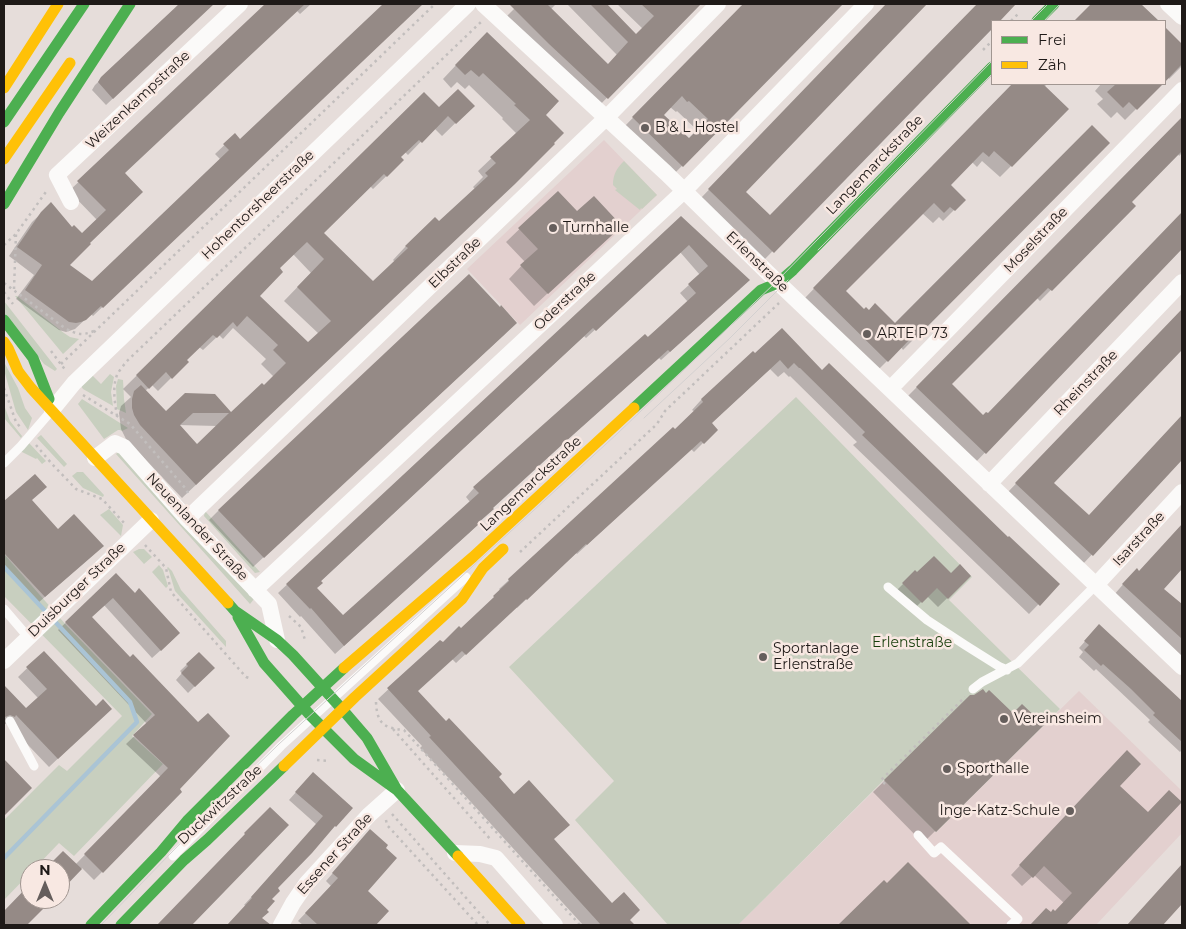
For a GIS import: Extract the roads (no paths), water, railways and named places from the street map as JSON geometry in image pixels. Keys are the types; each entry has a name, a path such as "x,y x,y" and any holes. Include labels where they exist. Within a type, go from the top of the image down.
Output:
{"main road":[{"path":"4,88 58,4"},
{"path":"6,119 84,4"},
{"path":"4,204 16,178 130,4"},
{"path":"1038,20 1054,4"},
{"path":"4,159 78,51"},
{"name":"Langemarckstraße","path":"769,299 784,288 793,270 991,68"},
{"name":"Langemarckstraße","path":"303,706 358,655 474,557 762,290 784,288"},
{"name":"Neuenlander Straße","path":"4,320 33,358 52,410"},
{"name":"Neuenlander Straße","path":"4,342 8,357 32,388 235,611 277,640 333,698 367,738 397,790"},
{"name":"Langemarckstraße","path":"342,709 462,599 483,568 511,542"},
{"name":"Neuenlander Straße","path":"235,611 264,663 313,718 354,759 397,790 520,925"},
{"name":"Duckwitzstraße","path":"91,925 161,852 186,821 303,706"},
{"name":"Duckwitzstraße","path":"121,925 184,860 342,709"}],"street":[{"name":"Weizenkampstraße","path":"71,202 57,175 240,4"},
{"name":"Hohentorsheerstraße","path":"52,410 74,383 468,4"},
{"name":"Elbstraße","path":"187,519 607,118 718,4"},
{"name":"Oderstraße","path":"255,590 684,190 866,4"},
{"path":"1168,4 1182,17"},
{"name":"Erlenstraße","path":"488,8 684,190 784,288 1182,667"},
{"name":"Moselstraße","path":"890,389 1182,90"},
{"name":"Rheinstraße","path":"989,484 1182,282"},
{"name":"Neuenlander Straße","path":"95,458 115,444 124,447 187,519 269,604 277,640"},
{"name":"Isarstraße","path":"1096,585 1182,492"},
{"name":"Duisburger Straße","path":"4,661 151,520"},
{"name":"Essener Straße","path":"281,925 306,884 369,814 397,790"},
{"path":"455,852 480,854 496,858 555,925"}],"lane":[{"path":"4,463 52,410"},
{"path":"469,574 474,557"},
{"path":"168,861 282,746 333,698 469,574 483,568"},
{"path":"973,689 982,682 1018,663 1096,585"},
{"path":"888,587 927,620 1007,670"},
{"path":"4,610 32,633"},
{"path":"10,722 34,766"},
{"path":"918,835 934,852 941,846 1018,919 1011,925"}],"waterway":[{"path":"4,567 130,702 137,722 4,858"}],"tram line":[{"path":"1032,20 1048,4"},
{"path":"1045,20 1060,4"},
{"path":"101,925 279,744 618,433 776,282 991,62"},
{"path":"818,250 991,75"},
{"path":"644,418 730,338 788,280"},
{"path":"230,803 258,774"}],"place":[{"name":"B & L Hostel","path":"645,128"},
{"name":"Turnhalle","path":"553,228"},
{"name":"ARTE P 73","path":"867,334"},
{"name":"Sportanlage Erlenstraße","path":"763,657"},
{"name":"Vereinsheim","path":"1004,719"},
{"name":"Sporthalle","path":"947,769"},
{"name":"Inge-Katz-Schule","path":"1070,811"}]}
